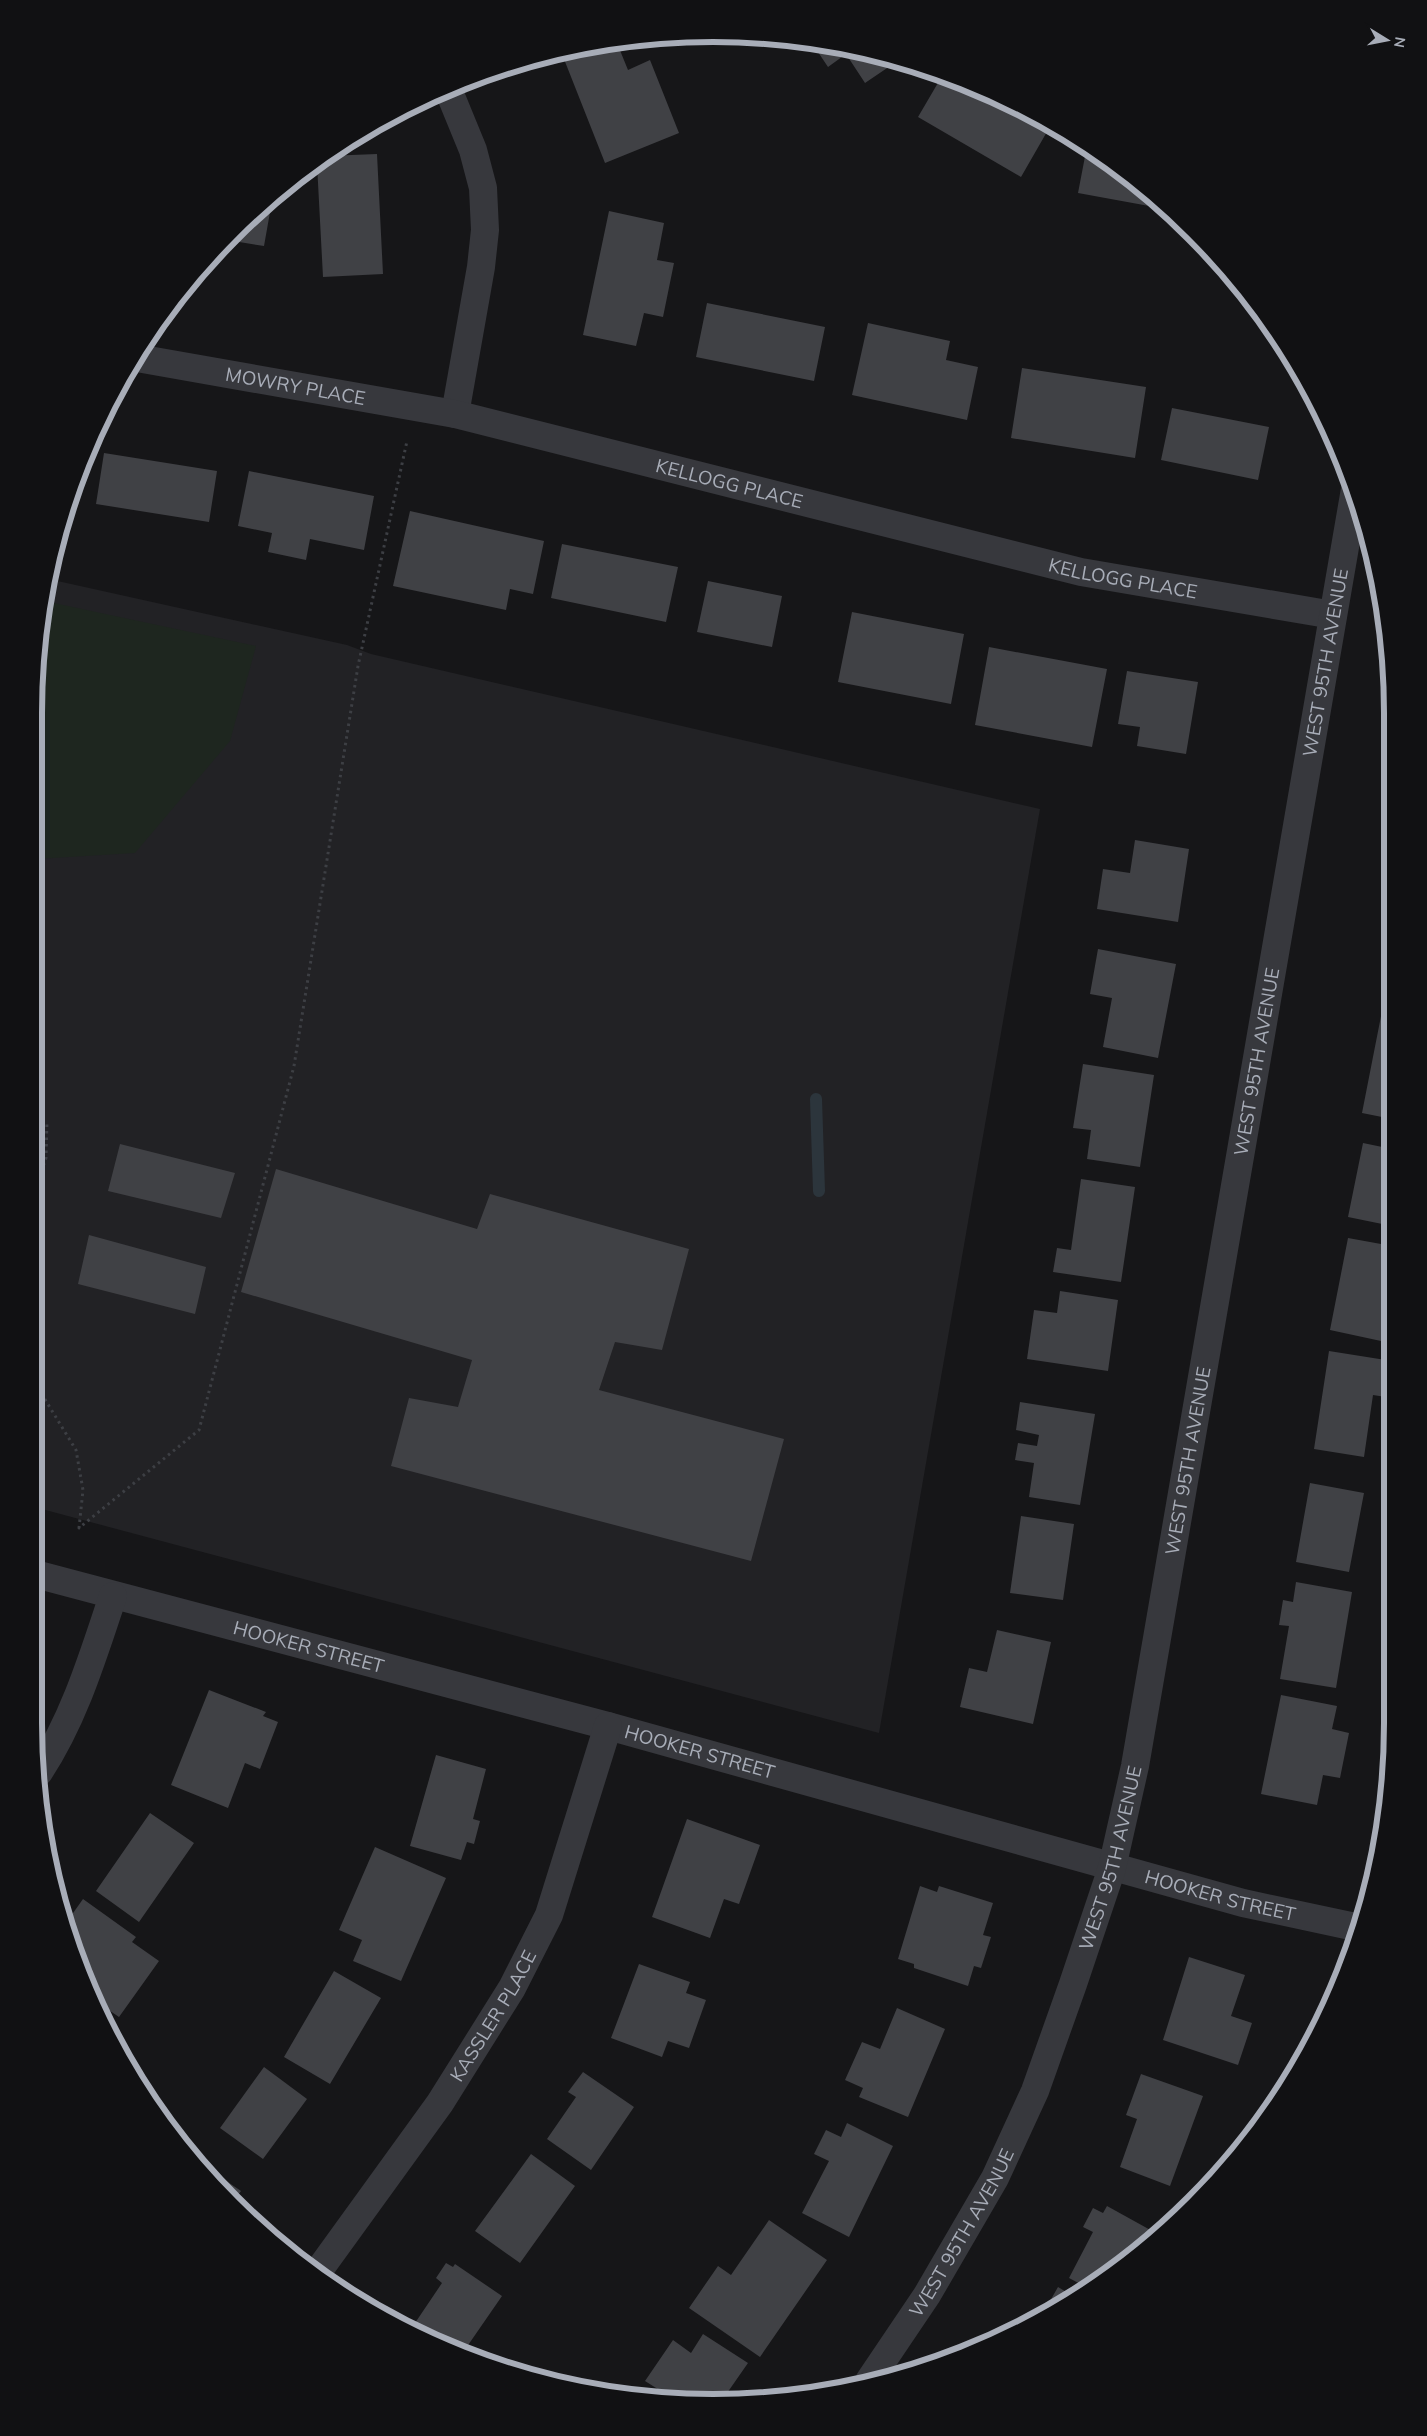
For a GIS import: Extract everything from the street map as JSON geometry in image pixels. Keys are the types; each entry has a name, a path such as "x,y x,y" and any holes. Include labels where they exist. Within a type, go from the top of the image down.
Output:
{"street":[{"path":"451,97 473,150 482,188 485,230 482,267 456,414"},
{"name":"MOWRY PLACE","path":"144,359 456,414"},
{"name":"KELLOGG PLACE","path":"456,414 1081,572 1333,615"},
{"name":"WEST 95TH AVENUE","path":"874,2374 927,2295 995,2178 1035,2091 1074,1984 1112,1868 1135,1766 1352,507"},
{"name":"HOOKER STREET","path":"42,1576 608,1726 1112,1868 1243,1903 1353,1926"},
{"path":"44,1766 52,1753 91,1664 113,1596"},
{"name":"KASSLER PLACE","path":"322,2267 440,2103 512,1988 550,1915 608,1726"}],"path":[{"path":"42,1395 76,1450 83,1490 79,1528 199,1430 294,1066 358,666 408,436"},
{"path":"42,1170 46,1158 47,1121"}],"shaded area":[{"path":"56,581 347,645 371,654 1040,809 879,1733 42,1509 42,714 48,626"},
{"path":"52,603 256,646 230,741 135,853 42,859 42,714 44,670"}],"building":[{"path":"619,49 628,70 650,60 679,133 605,163 564,59"},
{"path":"817,51 844,55 828,67"},
{"path":"847,56 890,66 865,83"},
{"path":"939,82 1010,112 1047,131 1021,177 918,117"},
{"path":"377,154 383,274 323,277 317,172 342,155"},
{"path":"1085,155 1122,181 1153,207 1078,193"},
{"path":"270,209 264,246 237,242"},
{"path":"609,211 664,223 657,260 674,263 663,317 644,313 636,346 583,335"},
{"path":"707,303 825,327 814,381 696,357"},
{"path":"868,323 950,341 946,360 978,367 967,420 852,395"},
{"path":"1022,368 1146,387 1135,458 1011,438"},
{"path":"1172,408 1269,427 1258,480 1161,460"},
{"path":"104,453 217,471 209,522 96,504"},
{"path":"249,471 374,496 364,550 310,539 306,560 268,552 272,533 238,526"},
{"path":"410,511 544,541 533,594 510,589 506,610 393,586"},
{"path":"562,544 678,567 666,622 551,598"},
{"path":"708,581 782,596 772,647 697,632"},
{"path":"852,612 964,634 951,704 838,682"},
{"path":"989,647 1107,669 1092,747 975,725"},
{"path":"1127,671 1198,682 1186,754 1137,746 1140,727 1118,724"},
{"path":"1135,840 1189,849 1178,922 1097,909 1103,869 1130,873"},
{"path":"1098,949 1176,964 1158,1058 1103,1047 1112,998 1090,994"},
{"path":"1382,1011 1384,1011 1384,1117 1362,1113"},
{"path":"1083,1064 1154,1075 1140,1167 1087,1159 1091,1130 1073,1128"},
{"path":"1363,1143 1384,1147 1384,1224 1348,1217"},
{"path":"120,1144 235,1173 221,1218 108,1191"},
{"path":"276,1169 477,1229 490,1194 689,1249 662,1350 615,1342 599,1390 784,1439 751,1561 391,1466 409,1398 458,1407 472,1360 241,1292"},
{"path":"1081,1179 1135,1187 1121,1282 1053,1272 1057,1248 1071,1250"},
{"path":"89,1235 206,1267 195,1314 78,1284"},
{"path":"1348,1238 1384,1245 1384,1327 1381,1341 1330,1330"},
{"path":"1060,1291 1118,1300 1108,1371 1027,1359 1034,1310 1057,1313"},
{"path":"1329,1351 1384,1360 1384,1397 1373,1395 1364,1457 1314,1449"},
{"path":"1020,1402 1095,1414 1080,1505 1029,1497 1034,1463 1015,1460 1018,1443 1037,1446 1039,1435 1016,1430"},
{"path":"1310,1483 1364,1493 1349,1572 1296,1562"},
{"path":"1021,1516 1074,1524 1063,1600 1010,1593"},
{"path":"1296,1582 1352,1592 1336,1688 1280,1679 1289,1626 1279,1625 1283,1600 1293,1602"},
{"path":"997,1630 1051,1642 1033,1724 960,1707 969,1668 987,1672"},
{"path":"209,1690 266,1712 263,1716 278,1722 260,1769 245,1763 228,1808 171,1785"},
{"path":"1281,1695 1337,1706 1332,1729 1349,1733 1340,1778 1323,1775 1317,1805 1261,1794"},
{"path":"436,1755 486,1769 473,1819 480,1821 474,1844 467,1842 461,1860 410,1846"},
{"path":"150,1813 194,1843 139,1922 96,1891"},
{"path":"687,1819 760,1845 739,1904 724,1899 710,1938 652,1917"},
{"path":"375,1847 446,1878 401,1981 353,1961 362,1940 339,1930"},
{"path":"920,1886 937,1892 939,1886 993,1903 983,1935 991,1937 981,1968 974,1966 968,1986 914,1968 914,1964 898,1959"},
{"path":"83,1899 136,1937 132,1942 159,1961 119,2017 108,2009 94,1979 71,1916"},
{"path":"1189,1957 1245,1975 1231,2016 1252,2023 1238,2065 1163,2040"},
{"path":"639,1964 690,1982 686,1993 706,2000 689,2048 668,2041 662,2057 611,2038"},
{"path":"334,1971 381,1998 330,2084 284,2057"},
{"path":"897,2008 945,2029 908,2117 859,2097 863,2088 845,2080 862,2042 880,2049"},
{"path":"264,2067 307,2099 263,2159 220,2128"},
{"path":"583,2072 634,2107 591,2170 547,2139 576,2097 568,2092"},
{"path":"1141,2074 1203,2096 1170,2186 1120,2167 1137,2119 1126,2115"},
{"path":"847,2123 893,2146 849,2237 802,2213 829,2161 814,2154 826,2130 841,2137"},
{"path":"531,2154 575,2186 520,2263 475,2231"},
{"path":"220,2177 241,2191 238,2196"},
{"path":"1107,2206 1152,2231 1122,2255 1080,2284 1069,2278 1093,2232 1083,2227 1093,2208 1103,2213"},
{"path":"769,2220 827,2260 760,2357 689,2308 718,2266 731,2275"},
{"path":"446,2263 453,2267 455,2264 502,2296 467,2346 415,2323 442,2283 436,2278"},
{"path":"1058,2287 1067,2292 1049,2304"},
{"path":"703,2334 748,2363 727,2393 661,2391 645,2381 673,2340 691,2353"}],"waterway":[{"path":"816,1099 819,1191"}]}
